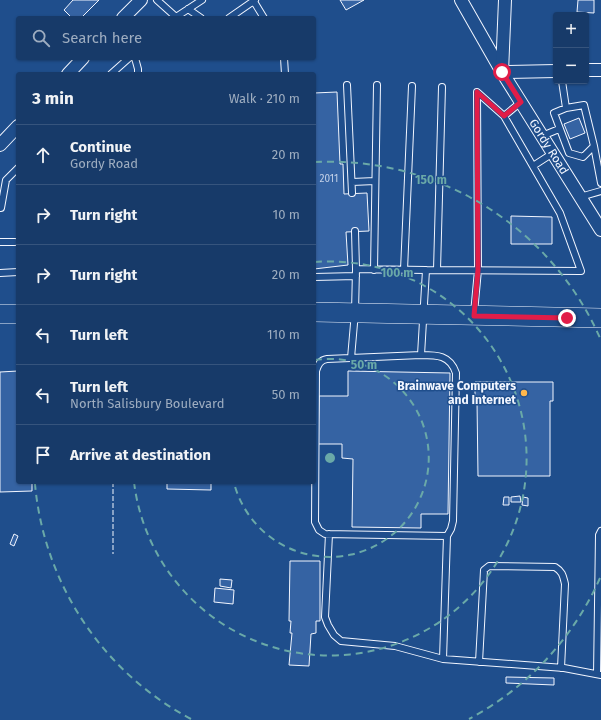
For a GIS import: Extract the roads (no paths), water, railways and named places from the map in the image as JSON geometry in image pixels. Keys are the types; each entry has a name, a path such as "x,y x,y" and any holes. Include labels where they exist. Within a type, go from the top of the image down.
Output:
{"main road":[{"path":"316,312 601,318"},
{"path":"0,314 16,314"}],"street":[{"path":"125,16 141,0"},
{"name":"Gordy Road","path":"461,0 502,72 601,230"},
{"path":"505,0 502,72 553,71"},
{"path":"70,72 81,60"},
{"path":"589,70 601,70"},
{"path":"0,145 16,128"}],"lane":[{"path":"157,0 176,16 202,0"},
{"path":"231,16 254,0 263,16"},
{"path":"188,9 198,16"},
{"path":"113,72 127,60"},
{"path":"136,60 138,72"},
{"path":"284,60 285,72"},
{"path":"562,84 566,108"},
{"path":"347,85 352,193"},
{"path":"374,270 377,85"},
{"path":"404,270 412,86"},
{"path":"438,270 442,87"},
{"path":"356,269 374,270 478,270 581,271 560,212 504,116 477,92 478,270 474,316"},
{"path":"504,116 521,102"},
{"path":"594,146 582,157 569,153 554,113 566,108 584,105 594,146 601,183"},
{"path":"542,136 559,129"},
{"path":"533,166 553,153"},
{"path":"0,208 6,180 16,170"},
{"path":"352,182 375,181"},
{"path":"580,197 601,191"},
{"path":"351,358 355,312 355,231"},
{"path":"0,242 15,242"},
{"path":"421,355 426,270"},
{"path":"0,273 16,272"},
{"path":"316,277 356,276"},
{"path":"316,372 318,365 324,360 438,355 445,358 452,364 456,373 453,521 447,536 443,659"},
{"path":"315,484 315,522 319,530 325,534 447,536"},
{"path":"329,534 325,617 334,635 341,641 395,646 443,659 561,668 599,674 599,535 601,531"},
{"path":"479,662 484,570 489,566 555,567 563,574 565,584 561,668"}],"place":[{"name":"Brainwave Computers and Internet","path":"524,393"}]}
